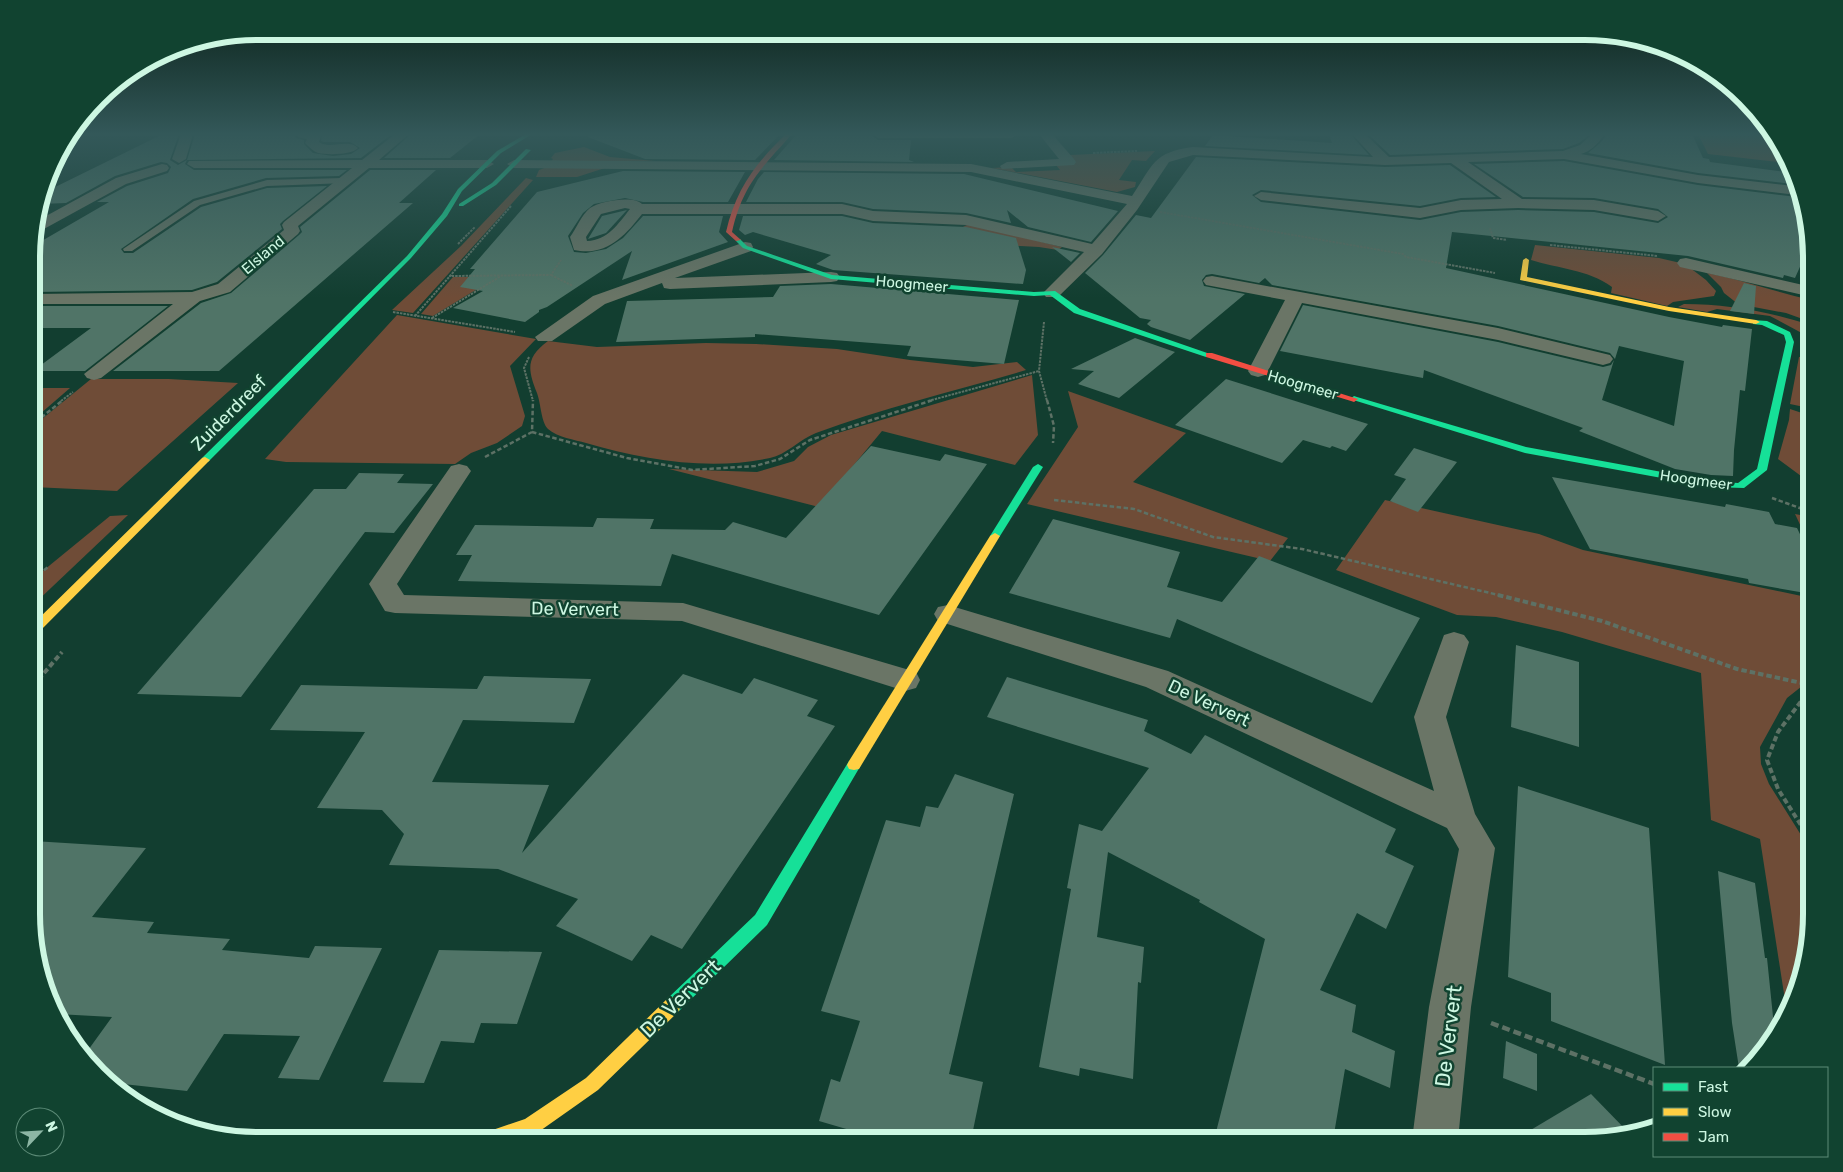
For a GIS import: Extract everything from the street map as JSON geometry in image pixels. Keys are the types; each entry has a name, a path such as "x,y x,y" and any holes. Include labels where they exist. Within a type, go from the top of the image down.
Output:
{"street":[{"path":"43,225 107,189"},
{"name":"Elsland","path":"40,299 180,299 224,288 292,231 290,225 334,189"},
{"name":"Zuiderdreef","path":"40,624 409,257 445,215 461,189"},
{"name":"Zuiderdreef","path":"445,215 487,189"},
{"name":"Hoogmeer","path":"743,189 732,208 729,232 745,247 831,277"},
{"path":"1065,189 1134,204"},
{"path":"1052,293 1096,250 1134,204 1144,189"},
{"path":"1497,189 1518,203"},
{"path":"1776,189 1792,191"},
{"path":"1261,196 1420,213 1461,205 1518,203 1594,205 1658,216"},
{"path":"44,215 71,209"},
{"path":"638,209 842,209 873,216 966,220 1096,250"},
{"name":"Hoogmeer","path":"546,337 599,300 745,247"},
{"path":"1523,278 1526,260"},
{"path":"1686,263 1803,290"},
{"name":"Hoogmeer","path":"644,285 831,277 1034,294 1052,293 1077,311 1258,371 1525,450 1711,484 1740,486 1762,470 1790,342 1787,334 1764,323 1669,309 1523,278"},
{"path":"1212,281 1498,334 1603,359"},
{"name":"Hoogmeer","path":"1258,371 1296,296"},
{"name":"Elsland","path":"94,374 194,297"},
{"name":"De Ververt","path":"513,1132 530,1126 592,1084 761,920 905,680 948,614 1038,467"},
{"name":"De Ververt","path":"459,471 382,584 395,604 683,612 905,680"},
{"name":"De Ververt","path":"948,614 1157,679 1460,818"},
{"name":"De Ververt","path":"1437,1132 1450,1007 1477,848 1460,818 1430,717 1454,642"}],"lane":[{"path":"128,249 197,203 247,189"}],"path":[{"path":"1134,204 1523,278"},
{"path":"1547,245 1659,256 1686,263"},
{"path":"415,316 450,276"},
{"path":"431,318 501,276"},
{"path":"1038,467 1055,436 1039,371 1044,323 1052,293"},
{"path":"387,311 546,337"},
{"path":"532,432 534,404 524,368 533,350 546,337"},
{"path":"459,471 532,432 627,458 692,470 755,466 780,459 810,440 911,406 1039,371"},
{"path":"40,419 94,374"},
{"path":"1740,486 1803,509"},
{"path":"1019,496 1134,509 1213,537 1302,549 1512,598 1602,621 1737,669 1803,684"},
{"path":"1803,698 1773,741 1767,761 1776,785 1803,828"},
{"path":"1450,1007 1653,1084"}],"shaded area":[{"path":"516,189 525,189 413,313 392,310 461,246"},
{"path":"1100,189 1129,189 1117,192"},
{"path":"969,224 1062,247 1058,250 1039,247 934,241"},
{"path":"1535,245 1659,258 1685,264 1706,280 1716,291 1714,296 1673,302 1667,306 1611,293 1612,287 1593,276 1531,260"},
{"path":"1707,273 1803,298 1803,319 1786,313 1738,304 1724,293 1721,287"},
{"path":"453,277 497,277 433,316 421,314"},
{"path":"1684,304 1700,304 1733,307 1765,313 1803,322 1803,334 1770,316 1717,309 1707,312 1678,307"},
{"path":"397,315 536,339 510,366 525,416 522,426 497,443 471,453 455,464 286,462 265,459"},
{"path":"548,341 597,347 706,343 756,344 837,349 973,367 1017,362 1026,370 894,407 842,424 816,433 770,458 724,464 677,462 608,449 566,438 548,429 542,417 530,365 535,353"},
{"path":"1799,357 1803,357 1803,407 1790,404"},
{"path":"1032,375 1038,435 1015,465 882,431 819,507 669,469 757,472 794,461 808,447 831,435"},
{"path":"91,379 169,379 238,383 117,491 40,487 40,428 42,419"},
{"path":"40,388 70,388 40,414"},
{"path":"1068,391 1186,433 1133,482 1288,538 1270,561 1027,504 1078,427"},
{"path":"1790,409 1803,413 1803,479 1778,459 1789,420"},
{"path":"1385,500 1539,534 1583,550 1803,596 1803,685 1787,698 1760,747 1761,764 1769,784 1803,838 1803,928 1796,970 1785,999 1760,839 1711,820 1701,673 1562,632 1496,617 1457,615 1336,570"},
{"path":"1795,514 1803,516 1803,531"},
{"path":"128,515 40,598 40,573 110,516"}],"building":[{"path":"52,189 92,189 66,203 47,204"},
{"path":"122,189 229,189 193,199 121,249 124,253 133,253 201,207 265,189 324,189 283,221 280,224 282,229 217,282 192,290 40,292 40,242 109,202 97,202"},
{"path":"347,189 415,189 399,203 413,203 219,371 113,371 201,303 231,293 299,235 302,232 300,227"},
{"path":"551,189 736,189 728,202 643,202 625,198 594,204 583,213 568,236 574,252 586,253 606,249 623,238 643,216 723,216 719,232 728,242 622,280 632,251 547,307 539,310 539,312 525,322 453,308 483,291 460,287 475,269 470,269 537,192"},
{"path":"753,189 1025,189 1118,211 1091,242 1028,227 1007,210 1011,223 966,213 873,209 842,202 746,202"},
{"path":"1173,189 1484,189 1496,197 1461,198 1420,206 1261,190 1252,195 1261,202 1420,220 1461,212 1518,210 1594,212 1658,223 1668,217 1658,209 1594,198 1523,197 1511,189 1728,189 1794,197 1803,244 1803,260 1795,278 1784,275 1783,278 1688,256 1452,232 1446,268 1669,317 1722,327 1723,325 1752,329 1745,391 1740,390 1733,476 1711,475 1675,469 1579,431 1583,428 1424,370 1423,378 1280,351 1303,305 1498,342 1603,367 1611,365 1614,360 1602,400 1674,426 1684,361 1619,346 1615,359 1610,353 1498,326 1272,285 1265,278 1259,283 1212,274 1206,275 1202,280 1204,286 1245,294 1190,340 1151,327 1147,324 1151,320 1140,318 1085,273 1103,255 1136,215 1151,218"},
{"path":"627,210 606,233 588,239 602,216"},
{"path":"743,216 842,216 873,223 966,227 1016,238 1026,270 1023,284 833,270 816,264 831,255 753,232 745,235 739,230"},
{"path":"1052,247 1080,253 1071,262"},
{"path":"1744,283 1756,286 1754,314 1730,311"},
{"path":"831,284 1019,300 1004,364 907,356 911,346 755,334 755,337 616,342 627,301 773,297 780,286"},
{"path":"40,306 168,306 85,371 40,371 40,366 91,328 40,328"},
{"path":"1135,338 1175,352 1119,398 1078,384 1094,371 1071,369"},
{"path":"1226,379 1368,424 1346,451 1303,440 1282,463 1175,425"},
{"path":"871,446 940,461 945,454 987,464 879,615 672,554 661,586 458,581 472,555 456,555 475,525 593,527 597,518 654,519 650,529 725,530 733,522 786,538"},
{"path":"1414,448 1457,462 1418,512 1390,501 1406,479 1394,475"},
{"path":"359,473 404,474 397,483 433,484 394,533 365,532 241,697 137,694 314,489 346,489"},
{"path":"1552,477 1725,507 1726,504 1769,512 1775,524 1797,528 1803,540 1803,593 1749,583 1748,579 1590,549"},
{"path":"1053,519 1180,552 1167,587 1222,602 1259,556 1420,618 1372,703 1177,619 1170,638 1009,593"},
{"path":"1516,645 1579,662 1579,747 1511,727"},
{"path":"683,674 742,694 754,678 818,700 807,716 835,726 682,949 651,935 632,961 556,926 578,899 498,869 389,865 404,834 382,810 317,808 365,732 270,730 301,685 477,689 484,676 591,679 574,723 463,720 432,782 549,785 522,853"},
{"path":"1007,677 1148,720 1144,731 1191,754 1205,735 1396,829 1385,852 1414,866 1386,929 1357,913 1320,990 1356,1005 1352,1032 1395,1051 1390,1088 1345,1069 1334,1132 1216,1132 1265,939 1199,902 1200,900 1108,852 1097,937 1144,947 1141,983 1138,982 1133,1079 1080,1068 1079,1076 1039,1067 1071,889 1067,888 1079,824 1102,831 1149,768 987,717"},
{"path":"955,774 1014,794 949,1074 983,1082 973,1132 857,1132 819,1121 831,1079 840,1082 860,1021 821,1011 886,820 920,827 926,806 938,808"},
{"path":"1518,786 1649,828 1665,1065 1551,1021 1551,993 1508,977"},
{"path":"40,841 146,848 92,917 154,922 147,933 230,939 222,950 309,958 315,946 382,948 319,1080 278,1078 300,1036 224,1034 187,1091 121,1084 88,1050 112,1017 65,1014 57,997 47,970 40,928"},
{"path":"1718,871 1755,883 1765,958 1767,958 1774,1023 1758,1047 1740,1067 1732,1023"},
{"path":"439,950 542,952 517,1024 481,1023 474,1043 441,1041 424,1083 383,1082"},
{"path":"1506,1041 1537,1054 1537,1091 1503,1078"},
{"path":"1591,1094 1624,1128 1599,1132 1527,1132"}],"traffic: fast":[{"path":"205,460 409,257 445,215 461,189"},
{"path":"461,205 487,189"},
{"path":"738,240 745,247 831,277 1034,294 1052,293 1077,311 1209,355"},
{"path":"1354,399 1525,450 1711,484 1740,486 1762,470 1790,342 1787,334 1764,323 1756,322"},
{"path":"995,536 1038,467"},
{"path":"673,1005 761,920 854,765"}],"traffic: slow":[{"path":"1526,260 1523,278 1669,309 1756,322"},
{"path":"40,624 205,460"},
{"path":"854,765 995,536"},
{"path":"513,1132 530,1126 592,1084 673,1005"}],"traffic: jam":[{"path":"738,240 729,232 737,202 744,189"},
{"path":"1209,355 1354,399"}]}
